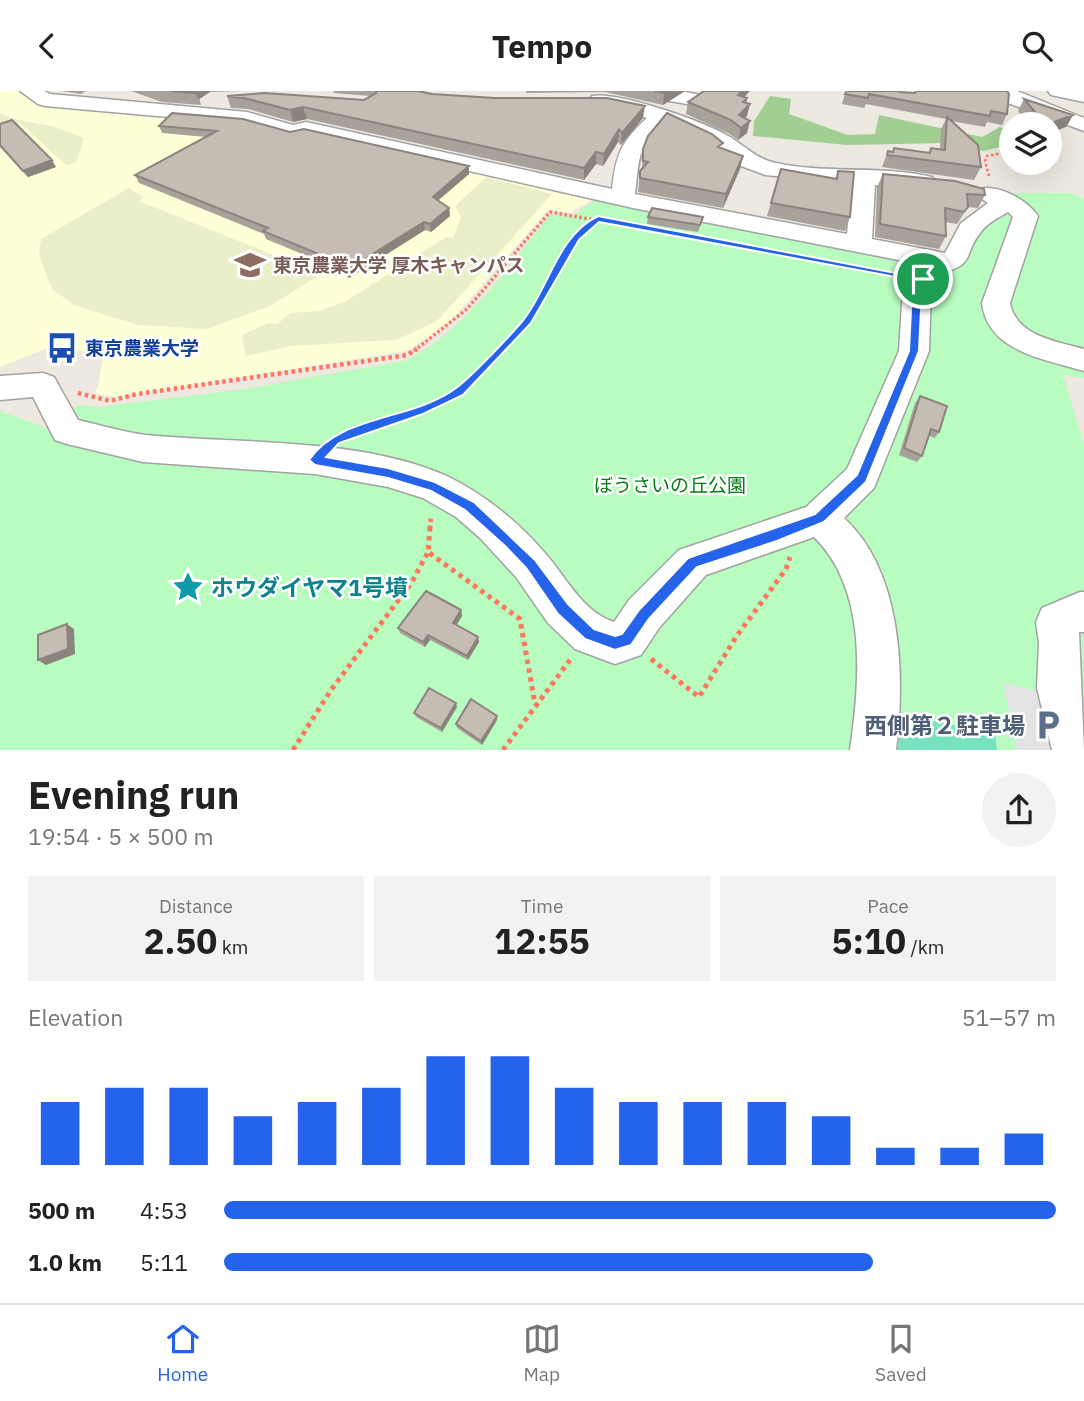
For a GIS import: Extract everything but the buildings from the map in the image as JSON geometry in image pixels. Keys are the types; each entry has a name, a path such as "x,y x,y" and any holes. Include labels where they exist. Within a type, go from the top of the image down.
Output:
{"street":[{"path":"30,91 45,100 181,104 237,97"},
{"path":"646,91 699,95"},
{"path":"1007,91 1012,98 1084,125"},
{"path":"1058,91 1084,96"},
{"path":"622,198 626,180 625,162 633,145 662,117 699,95"},
{"path":"574,101 599,100 627,104 722,141 744,159 773,170 903,179 959,188 1019,208 1026,216 996,303 996,315 1004,328 1031,343 1084,361"},
{"path":"167,103 247,118 293,131 346,113"},
{"path":"306,128 383,162 622,198 951,262"},
{"path":"859,244 864,177"},
{"path":"0,388 43,385 66,431 143,448 315,460 388,473 435,487 469,506 493,526 530,564 563,609 590,635 615,643 626,640 644,614 693,562 810,522 862,478 914,351 917,288 931,267 951,262 960,255 967,233 1001,200"},
{"path":"810,522 847,547 869,593 878,649 880,710 873,750"},
{"path":"1075,750 1059,688 1060,643 1057,622 1080,611 1084,612"}],"path":[{"path":"999,154 987,156 985,161 1001,200"},
{"path":"43,385 110,401 137,394 407,355 432,342 457,321 550,212 815,259"},
{"path":"315,460 335,439 419,411 459,392 528,321 575,238 598,219"},
{"path":"293,750 331,690 412,582 428,552 435,487"},
{"path":"626,640 699,697 736,637 786,569 810,522"},
{"path":"428,552 520,619 535,704"},
{"path":"503,750 535,704 590,635"}],"shaded area":[{"name":"東京農業大学 厚木キャンパス","path":"0,91 19,91 20,94 39,102 245,120 595,198 571,213 548,210 454,317 426,339 405,351 115,397 94,393 98,387 103,358 57,344 0,367"},
{"path":"0,113 10,118 55,127 84,138 77,161 67,166 20,123 0,130"},
{"path":"486,177 552,194 437,321 396,340 290,346 246,356 242,335 268,323 277,324 291,313 319,311 345,302 446,237 453,238 461,217 455,206"},
{"path":"129,188 143,197 139,201 321,274 270,306 207,329 138,325 74,305 52,289 39,255 41,239"},
{"name":"西側第２駐車場","path":"1003,683 1084,701 1084,750 1017,750"}],"green space":[{"path":"770,96 791,99 789,114 848,135 875,134 879,115 982,137 999,128 999,147 983,151 947,143 847,145 753,136 754,121"},
{"name":"ぼうさいの丘公園","path":"1011,193 1071,193 1084,199 1084,378 1063,375 1084,445 1084,750 0,750 0,411 50,429 78,405 99,407 244,389 404,361 427,348 467,315 551,214 571,217 597,199 948,265"},
{"path":"901,715 995,733 997,750 898,750"}],"place":[{"name":"東京農業大学 厚木キャンパス","path":"250,265"},
{"name":"東京農業大学","path":"62,348"},
{"name":"ホウダイヤマ1号墳","path":"188,587"},
{"name":"西側第２駐車場","path":"1048,725"}],"route":[{"path":"598,219 923,279 917,288 914,351 862,478 819,518 777,535 693,562 644,614 626,640 615,643 590,635 563,609 510,542 469,506 435,487 388,473 315,460 335,439 419,411 459,392 528,321 575,238 598,219"}]}
